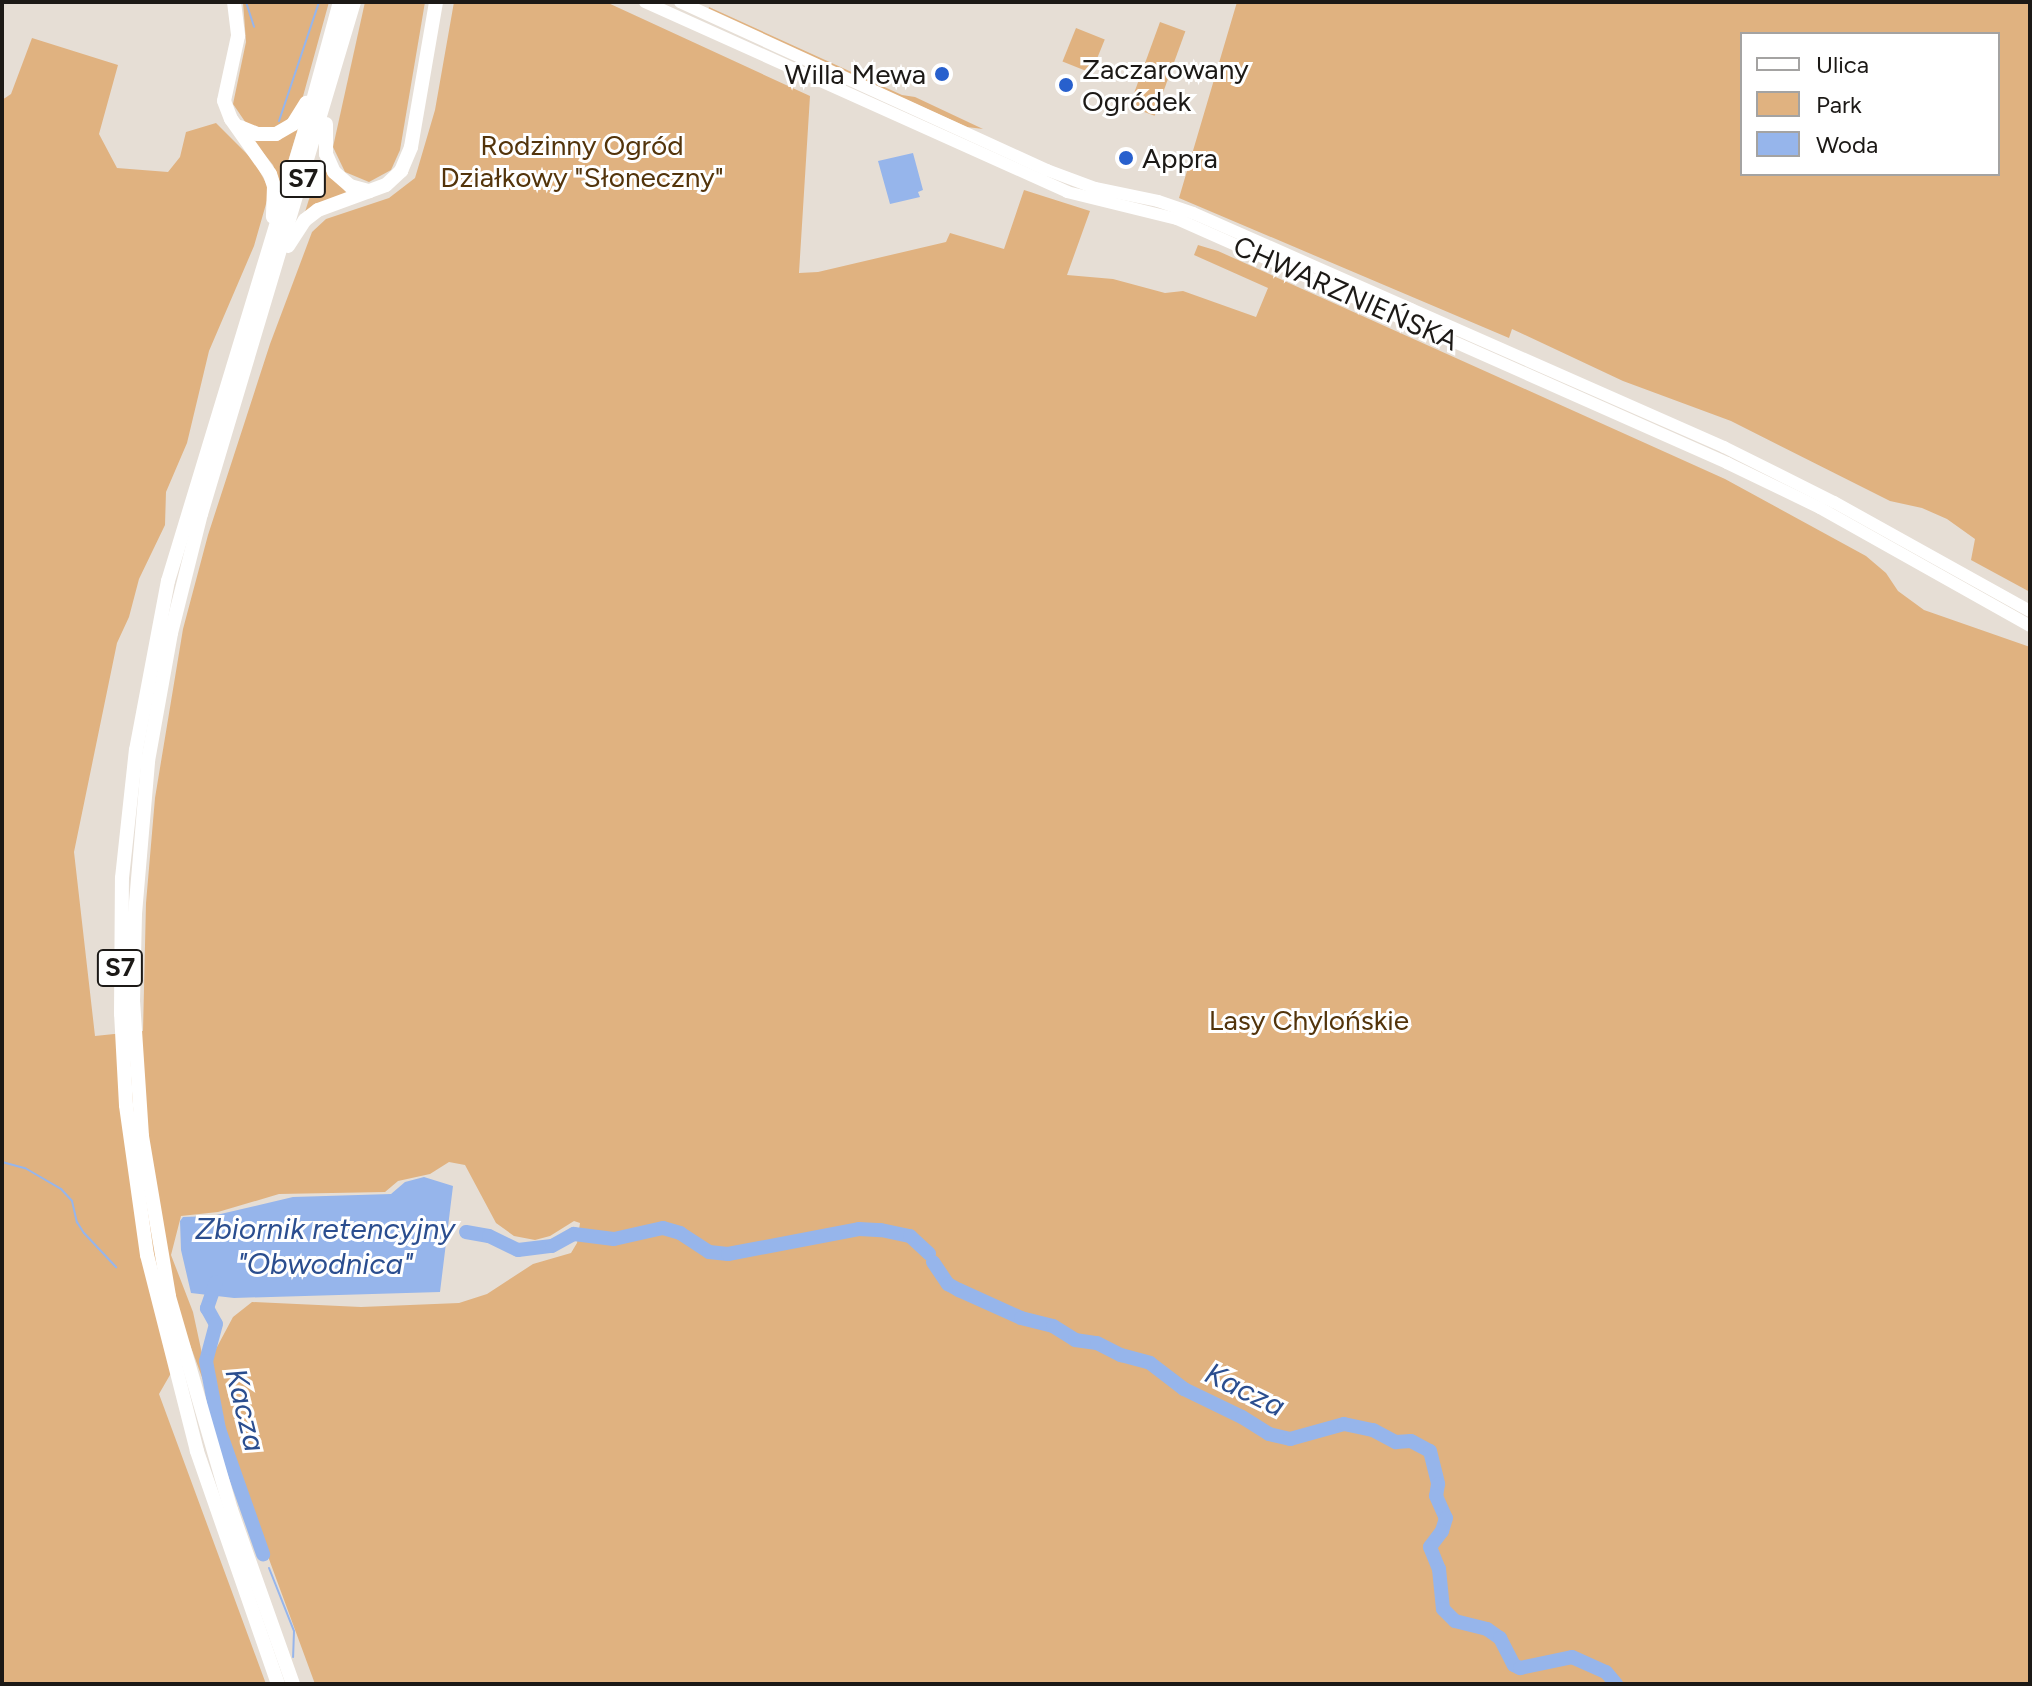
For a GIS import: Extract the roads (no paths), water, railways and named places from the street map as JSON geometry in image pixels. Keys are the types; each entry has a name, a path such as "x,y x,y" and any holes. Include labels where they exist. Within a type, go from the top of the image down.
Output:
{"highway":[{"path":"234,2 238,36 224,101 237,126 264,164 274,186 271,241"},
{"name":"S7","path":"293,1684 231,1510 169,1296 142,1136 133,1002 138,861 160,689 201,514 278,259 323,92 340,2"},
{"name":"S7","path":"278,1684 197,1451 157,1302 129,1139 120,959 126,830 150,664 191,500 271,241 354,2"},
{"path":"278,259 311,215 393,181 408,159 436,2"},
{"path":"237,126 257,134 286,130 323,92"},
{"path":"323,92 329,164 350,186 370,191"}],"main road":[{"name":"CHWARZNIEŃSKA","path":"645,2 1067,192 1164,215 1195,226 1727,463 1889,540"},
{"name":"CHWARZNIEŃSKA","path":"680,2 1071,180 1193,213 1724,447 1953,576 2030,626"},
{"name":"CHWARZNIEŃSKA","path":"1953,576 2030,611"}],"water":[{"path":"913,153 923,190 918,192 920,197 890,204 878,161"},
{"name":"Zbiornik retencyjny \"Obwodnica\"","path":"424,1177 453,1186 440,1292 234,1298 191,1293 181,1250 180,1221 183,1217 212,1216 293,1197 391,1194 405,1182"}],"waterway":[{"path":"246,2 254,27"},
{"path":"279,121 319,2"},
{"path":"2,1162 25,1168 61,1189 72,1201 77,1222 84,1233 116,1267"},
{"name":"Kacza","path":"466,1232 489,1236 518,1250 552,1246 574,1234 614,1239 663,1228 680,1233 709,1252 728,1254 859,1229 881,1230 910,1236 929,1254"},
{"name":"Kacza","path":"933,1262 948,1284 959,1290 1021,1318 1053,1326 1075,1340 1097,1343 1121,1355 1150,1363 1184,1389 1269,1434 1290,1439 1344,1424 1373,1430 1396,1442 1411,1441 1430,1451 1438,1484 1436,1496 1446,1518 1442,1531 1430,1547 1439,1569 1443,1609 1455,1621 1487,1629 1500,1638 1514,1665 1520,1668 1572,1657 1606,1672 1616,1684"},
{"name":"Kacza","path":"216,1282 207,1308 216,1324 206,1361 219,1429 263,1554"},
{"name":"Kacza","path":"269,1568 294,1631 293,1657"}],"place":[{"name":"Willa Mewa","path":"942,74"},
{"name":"Zaczarowany Ogródek","path":"1066,85"},
{"name":"Appra","path":"1126,158"}],"park label":[{"name":"Rodzinny Ogród Działkowy \"Słoneczny\"","path":"582,161"},
{"name":"Lasy Chylońskie","path":"1309,1020"}]}
